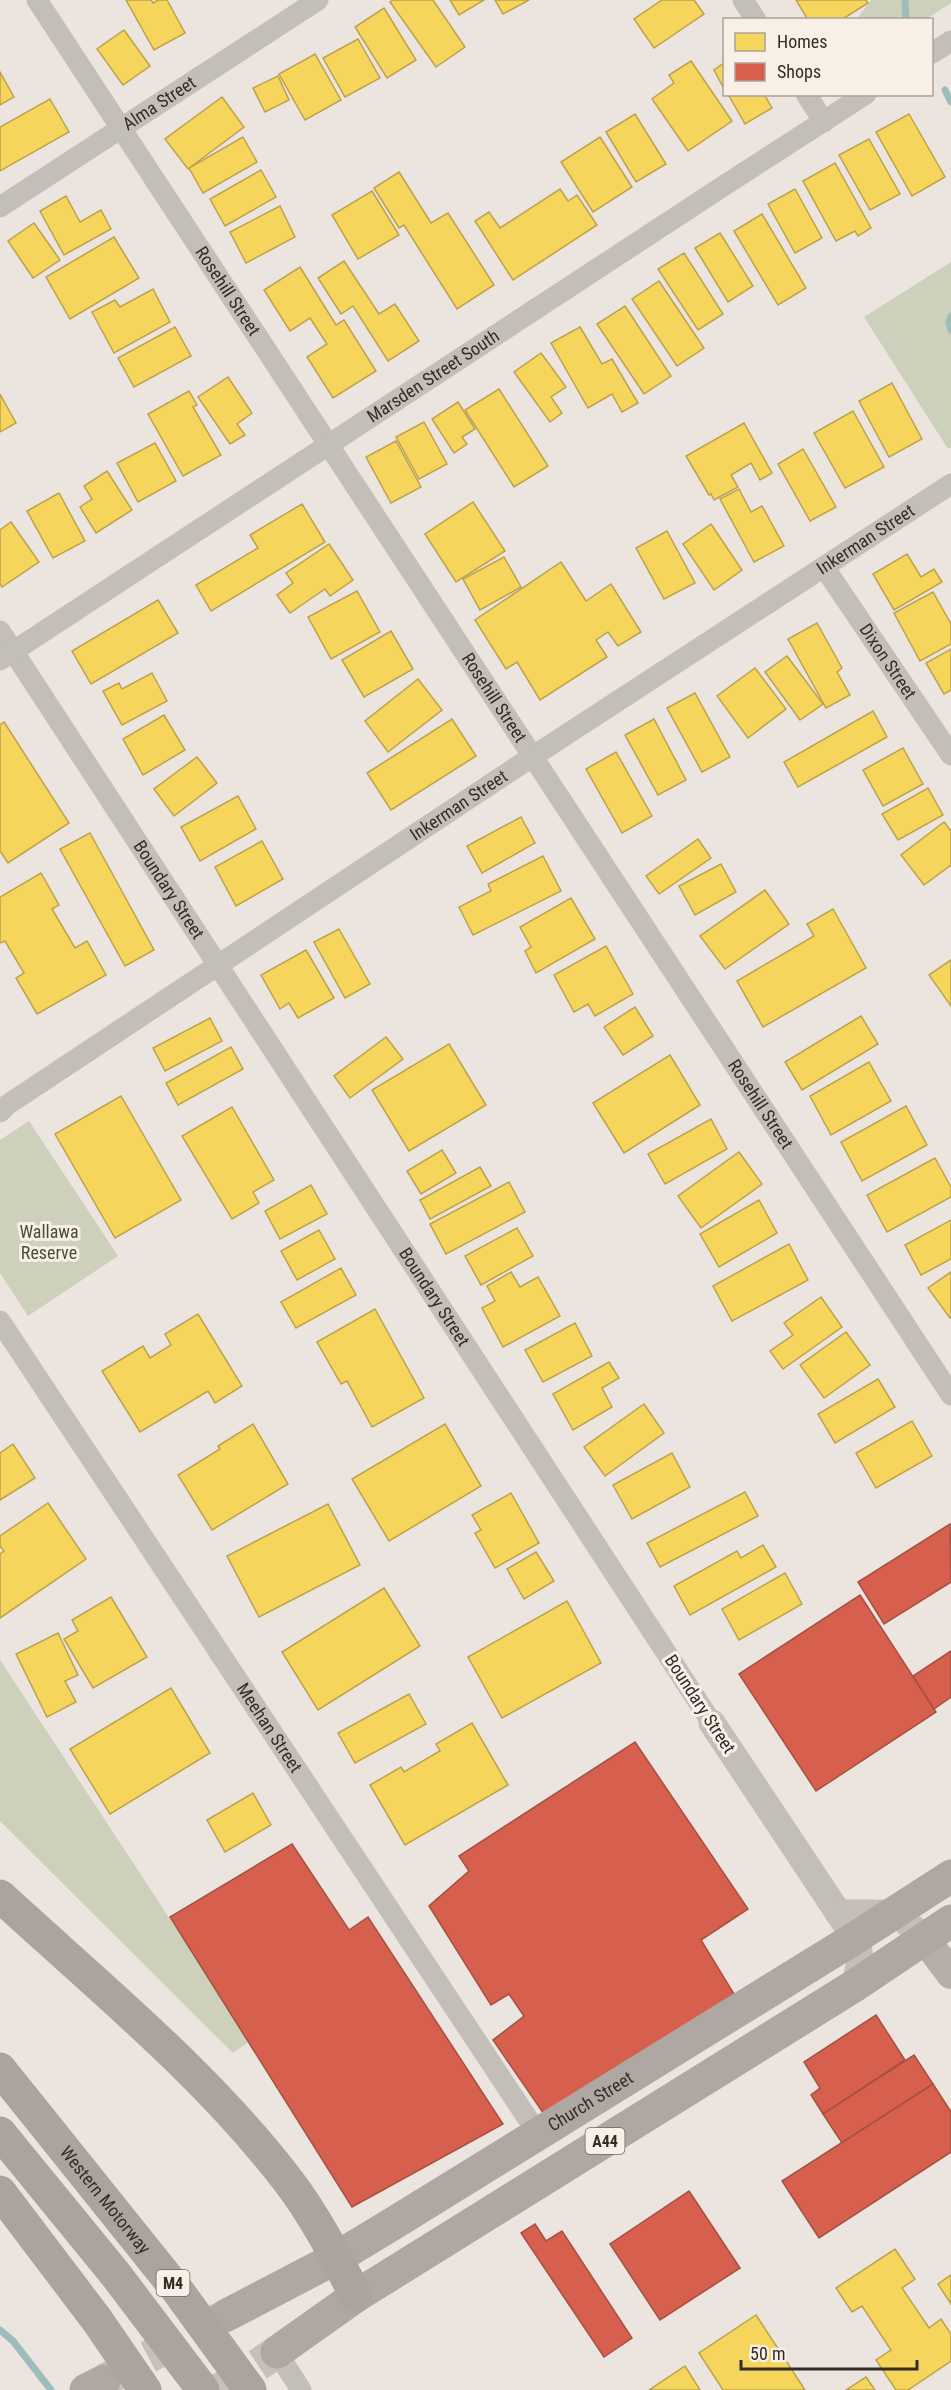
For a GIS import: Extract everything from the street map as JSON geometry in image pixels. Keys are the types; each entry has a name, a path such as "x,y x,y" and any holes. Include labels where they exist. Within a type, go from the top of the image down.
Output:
{"highway":[{"name":"Church Street","path":"225,2316 336,2258 538,2134 847,1926 896,1912 951,1876"},
{"path":"0,1896 173,2054 258,2144 288,2180 317,2223 356,2296"},
{"name":"A44","path":"277,2352 356,2296 854,1986 938,1929"},
{"name":"Western Motorway","path":"0,2069 178,2290 250,2390"},
{"name":"M4","path":"0,2133 61,2207 203,2390"},
{"path":"0,2192 146,2390"}],"main road":[{"path":"938,1929 951,1974"}],"street":[{"name":"Rosehill Street","path":"37,0 951,1395"},
{"name":"Alma Street","path":"0,207 318,0"},
{"path":"743,0 755,18"},
{"path":"933,52 951,41"},
{"path":"933,62 951,61"},
{"path":"807,96 824,122"},
{"name":"Marsden Street South","path":"7,656 864,96"},
{"name":"Inkerman Street","path":"0,1112 533,757 951,484"},
{"name":"Dixon Street","path":"824,567 951,755"},
{"name":"Boundary Street","path":"0,632 7,656 217,966 847,1926"},
{"name":"Meehan Street","path":"0,1321 538,2134"},
{"path":"896,1912 938,1929"},
{"path":"847,1926 860,1948 860,1963 854,1986"},
{"path":"277,2352 301,2390"}],"green space":[{"path":"871,0 951,0 951,3 928,18 858,18"},
{"path":"951,262 951,447 948,449 864,317"},
{"name":"Wallawa Reserve","path":"29,1121 118,1256 28,1316 0,1273 0,1140"},
{"path":"0,1660 250,2041 233,2053 0,1821"}],"building: Homes":[{"path":"126,0 151,0 153,3 158,0 167,0 185,33 154,50"},
{"path":"393,0 433,0 465,47 436,67 390,2"},
{"path":"450,0 484,0 459,15"},
{"path":"495,0 529,0 503,14"},
{"path":"662,0 694,0 704,14 654,48 634,19"},
{"path":"796,0 866,0 868,3 844,18 807,18"},
{"path":"384,8 416,60 387,78 355,27"},
{"path":"124,30 150,66 123,85 97,49"},
{"path":"358,39 380,78 345,97 323,58"},
{"path":"315,54 341,100 305,120 279,74"},
{"path":"691,61 732,121 688,151 652,99 674,83 669,75"},
{"path":"723,64 723,87 714,70"},
{"path":"0,72 14,97 0,105"},
{"path":"278,76 289,100 265,112 253,88"},
{"path":"729,96 765,96 772,108 745,124"},
{"path":"222,97 244,127 188,169 165,139"},
{"path":"50,99 69,132 0,171 0,127"},
{"path":"635,114 666,164 636,182 606,132"},
{"path":"909,114 945,177 912,196 876,132"},
{"path":"243,137 257,162 203,193 189,168"},
{"path":"600,137 632,187 593,212 561,162"},
{"path":"869,139 900,194 870,210 839,155"},
{"path":"835,163 871,228 858,236 855,231 836,241 803,181"},
{"path":"261,170 276,197 225,226 210,199"},
{"path":"399,172 431,223 448,213 494,285 457,309 404,225 399,228 374,188"},
{"path":"560,189 568,201 577,195 597,225 513,280 475,221 489,212 500,228"},
{"path":"795,189 822,238 795,253 768,204"},
{"path":"372,191 399,235 358,259 332,215"},
{"path":"66,196 80,222 101,210 111,229 64,255 40,211"},
{"path":"280,206 295,237 246,263 230,232"},
{"path":"762,214 806,288 778,305 734,231"},
{"path":"34,223 60,260 33,278 8,241"},
{"path":"720,233 753,286 728,302 695,248"},
{"path":"114,237 139,278 70,319 46,277"},
{"path":"684,253 723,314 698,330 658,269"},
{"path":"344,261 379,314 395,304 419,341 388,361 353,306 341,314 318,278"},
{"path":"300,267 336,325 344,320 376,371 333,398 307,357 327,344 310,318 290,331 264,290"},
{"path":"659,281 704,348 677,366 632,299"},
{"path":"153,289 170,322 114,353 92,312 115,300 120,307"},
{"path":"625,306 671,376 644,394 597,324"},
{"path":"175,327 191,356 134,387 118,358"},
{"path":"580,327 602,364 612,359 638,403 622,412 612,394 588,408 551,343"},
{"path":"541,353 566,387 551,397 562,413 550,422 514,372"},
{"path":"228,377 252,413 237,424 245,435 230,444 198,397"},
{"path":"892,383 922,439 889,457 859,401"},
{"path":"499,389 548,466 514,487 465,410"},
{"path":"189,391 197,405 193,407 221,455 183,476 148,414"},
{"path":"0,394 16,423 0,432"},
{"path":"458,402 475,429 462,437 467,444 454,453 432,419"},
{"path":"853,411 884,467 845,488 814,433"},
{"path":"424,422 447,464 419,479 396,437"},
{"path":"744,423 772,473 760,480 751,463 731,475 738,487 714,500 686,456"},
{"path":"396,441 421,487 391,503 366,457"},
{"path":"155,443 176,481 138,502 117,463"},
{"path":"803,449 836,507 810,521 778,464"},
{"path":"107,471 132,510 96,533 80,507 92,499 84,486"},
{"path":"739,489 751,512 762,506 784,546 754,562 720,499"},
{"path":"59,493 85,541 53,558 27,511"},
{"path":"473,502 505,551 456,582 425,534"},
{"path":"302,504 325,542 211,611 196,585 258,548 250,535"},
{"path":"11,522 39,562 2,587 0,584 0,530"},
{"path":"711,524 742,570 714,590 683,544"},
{"path":"667,531 695,583 664,599 636,548"},
{"path":"329,544 353,580 330,596 325,589 290,613 277,595 293,583 286,573"},
{"path":"907,554 921,577 934,569 942,582 894,610 873,574"},
{"path":"504,557 521,587 480,610 463,579"},
{"path":"561,562 586,601 611,584 641,632 618,646 608,632 596,640 607,657 540,700 517,662 506,669 475,620"},
{"path":"357,591 380,632 331,659 308,617"},
{"path":"933,592 951,624 951,644 920,661 894,613"},
{"path":"158,600 178,633 91,684 72,651"},
{"path":"817,623 842,668 837,672 850,695 826,708 788,639"},
{"path":"391,631 413,669 364,697 342,660"},
{"path":"951,649 951,690 944,694 926,663"},
{"path":"787,656 823,704 800,720 765,672"},
{"path":"755,668 786,709 748,738 717,696"},
{"path":"152,673 167,701 122,725 103,691 119,683 122,689"},
{"path":"418,679 442,710 388,752 365,721"},
{"path":"695,693 730,757 702,772 667,708"},
{"path":"873,711 887,737 798,787 784,762"},
{"path":"164,715 185,750 143,775 123,739"},
{"path":"452,719 476,756 391,810 367,773"},
{"path":"654,719 686,780 658,795 625,735"},
{"path":"4,722 69,823 8,863 0,851 0,725"},
{"path":"903,748 923,784 883,806 863,770"},
{"path":"616,752 652,816 622,833 586,769"},
{"path":"197,757 217,783 174,816 154,789"},
{"path":"928,788 943,815 898,840 882,814"},
{"path":"238,796 256,829 200,861 181,827"},
{"path":"521,817 535,843 482,873 467,846"},
{"path":"944,822 951,831 951,865 924,885 901,855"},
{"path":"90,833 154,950 125,966 60,849"},
{"path":"698,839 711,858 659,894 646,876"},
{"path":"262,841 283,879 236,906 215,867"},
{"path":"543,856 561,891 473,935 459,907 491,891 488,884"},
{"path":"721,864 736,892 695,915 679,886"},
{"path":"41,873 59,905 52,909 75,948 87,941 106,975 37,1014 16,978 24,973 5,941 0,943 0,897"},
{"path":"765,890 789,924 725,969 700,936"},
{"path":"571,898 595,939 536,973 525,951 531,947 520,927"},
{"path":"833,909 866,968 763,1027 737,981 814,936 807,924"},
{"path":"339,929 370,984 345,998 314,942"},
{"path":"606,946 633,994 595,1016 588,1004 574,1012 554,975"},
{"path":"306,950 334,998 298,1018 289,1003 280,1009 261,975"},
{"path":"951,960 951,1006 929,975"},
{"path":"635,1007 653,1036 623,1055 604,1027"},
{"path":"861,1016 878,1044 802,1090 785,1062"},
{"path":"210,1018 222,1041 165,1071 153,1048"},
{"path":"386,1037 403,1059 350,1098 334,1076"},
{"path":"449,1044 486,1105 409,1151 372,1090"},
{"path":"231,1047 243,1069 178,1105 166,1083"},
{"path":"670,1055 700,1105 624,1153 593,1103"},
{"path":"869,1062 891,1101 831,1135 810,1096"},
{"path":"121,1096 181,1200 115,1238 55,1134"},
{"path":"906,1106 927,1145 862,1181 841,1142"},
{"path":"232,1107 274,1180 253,1192 259,1203 232,1219 182,1136"},
{"path":"711,1119 727,1149 665,1184 648,1154"},
{"path":"442,1150 456,1173 421,1194 407,1171"},
{"path":"739,1152 762,1184 701,1228 678,1196"},
{"path":"935,1158 951,1187 951,1197 887,1232 867,1195"},
{"path":"480,1167 491,1186 430,1219 420,1200"},
{"path":"509,1182 525,1212 446,1254 430,1224"},
{"path":"311,1185 327,1214 280,1239 265,1211"},
{"path":"759,1200 777,1233 719,1267 700,1234"},
{"path":"951,1220 951,1259 921,1275 905,1245"},
{"path":"517,1228 533,1256 481,1285 465,1256"},
{"path":"319,1230 335,1259 297,1280 281,1251"},
{"path":"789,1244 808,1280 732,1321 713,1286"},
{"path":"341,1268 356,1295 296,1328 281,1302"},
{"path":"511,1272 520,1287 538,1277 560,1316 503,1347 482,1308 495,1301 487,1286"},
{"path":"951,1272 951,1318 950,1318 928,1288"},
{"path":"821,1297 842,1327 783,1369 770,1351 793,1335 784,1323"},
{"path":"375,1309 424,1398 372,1427 347,1381 341,1384 317,1342"},
{"path":"198,1314 242,1386 215,1403 208,1391 140,1432 102,1371 143,1346 150,1358 171,1345 165,1334"},
{"path":"575,1323 592,1356 543,1382 525,1350"},
{"path":"846,1332 870,1365 824,1398 800,1365"},
{"path":"609,1362 619,1378 602,1388 612,1407 573,1430 553,1394"},
{"path":"878,1379 895,1407 835,1443 818,1414"},
{"path":"644,1404 664,1433 605,1476 584,1447"},
{"path":"912,1421 932,1456 876,1488 856,1453"},
{"path":"253,1424 288,1484 212,1530 178,1475 220,1449 218,1446"},
{"path":"445,1424 481,1486 389,1541 352,1479"},
{"path":"13,1444 35,1478 0,1500 0,1453"},
{"path":"672,1453 690,1487 632,1519 613,1485"},
{"path":"745,1492 758,1516 660,1567 647,1543"},
{"path":"511,1493 539,1543 495,1568 475,1533 481,1530 472,1515"},
{"path":"48,1503 86,1559 0,1618 0,1554 4,1551 0,1546 0,1536"},
{"path":"328,1504 360,1565 259,1617 227,1556"},
{"path":"763,1545 776,1567 690,1615 674,1586 737,1551 741,1558"},
{"path":"536,1552 554,1581 524,1599 507,1569"},
{"path":"785,1573 802,1604 739,1640 722,1609"},
{"path":"384,1588 420,1646 318,1710 282,1652"},
{"path":"111,1597 147,1657 93,1688 64,1639 78,1631 72,1620"},
{"path":"567,1601 601,1663 502,1718 468,1657"},
{"path":"58,1633 78,1675 65,1681 76,1702 47,1717 16,1654"},
{"path":"171,1688 210,1753 110,1814 70,1749"},
{"path":"409,1694 426,1724 355,1763 338,1733"},
{"path":"472,1723 508,1785 405,1845 370,1785 401,1767 404,1772 440,1751 436,1744"},
{"path":"253,1793 271,1825 225,1852 207,1820"},
{"path":"895,2249 915,2279 902,2288 929,2328 941,2319 951,2334 951,2361 908,2390 896,2390 876,2360 891,2350 862,2306 852,2312 836,2288"},
{"path":"951,2275 951,2304 938,2284"},
{"path":"756,2315 805,2390 723,2390 699,2353"},
{"path":"685,2366 700,2390 649,2390"},
{"path":"866,2377 875,2390 846,2390"}],"building: Shops":[{"path":"950,1524 951,1582 884,1624 858,1582"},
{"path":"860,1595 936,1712 816,1791 739,1674"},
{"path":"951,1651 951,1697 934,1709 913,1676"},
{"path":"635,1742 748,1909 701,1940 734,1994 546,2117 493,2040 524,2016 509,1994 491,2005 429,1906 469,1871 459,1856"},
{"path":"292,1844 349,1930 368,1917 503,2124 352,2207 170,1917"},
{"path":"876,2015 905,2060 823,2114 811,2095 820,2088 804,2062"},
{"path":"914,2055 933,2084 842,2143 823,2114"},
{"path":"933,2084 951,2112 951,2152 819,2238 782,2181"},
{"path":"689,2191 740,2268 660,2320 610,2244"},
{"path":"535,2224 546,2241 562,2231 632,2338 604,2357 521,2233"}],"waterway":[{"path":"905,0 906,18"},
{"path":"945,90 951,102"},
{"path":"951,316 949,323 951,330"},
{"path":"0,2330 13,2341 51,2390"}],"tunnel":[{"path":"105,2380 225,2316"},
{"path":"216,2390 223,2388 277,2352"}]}
